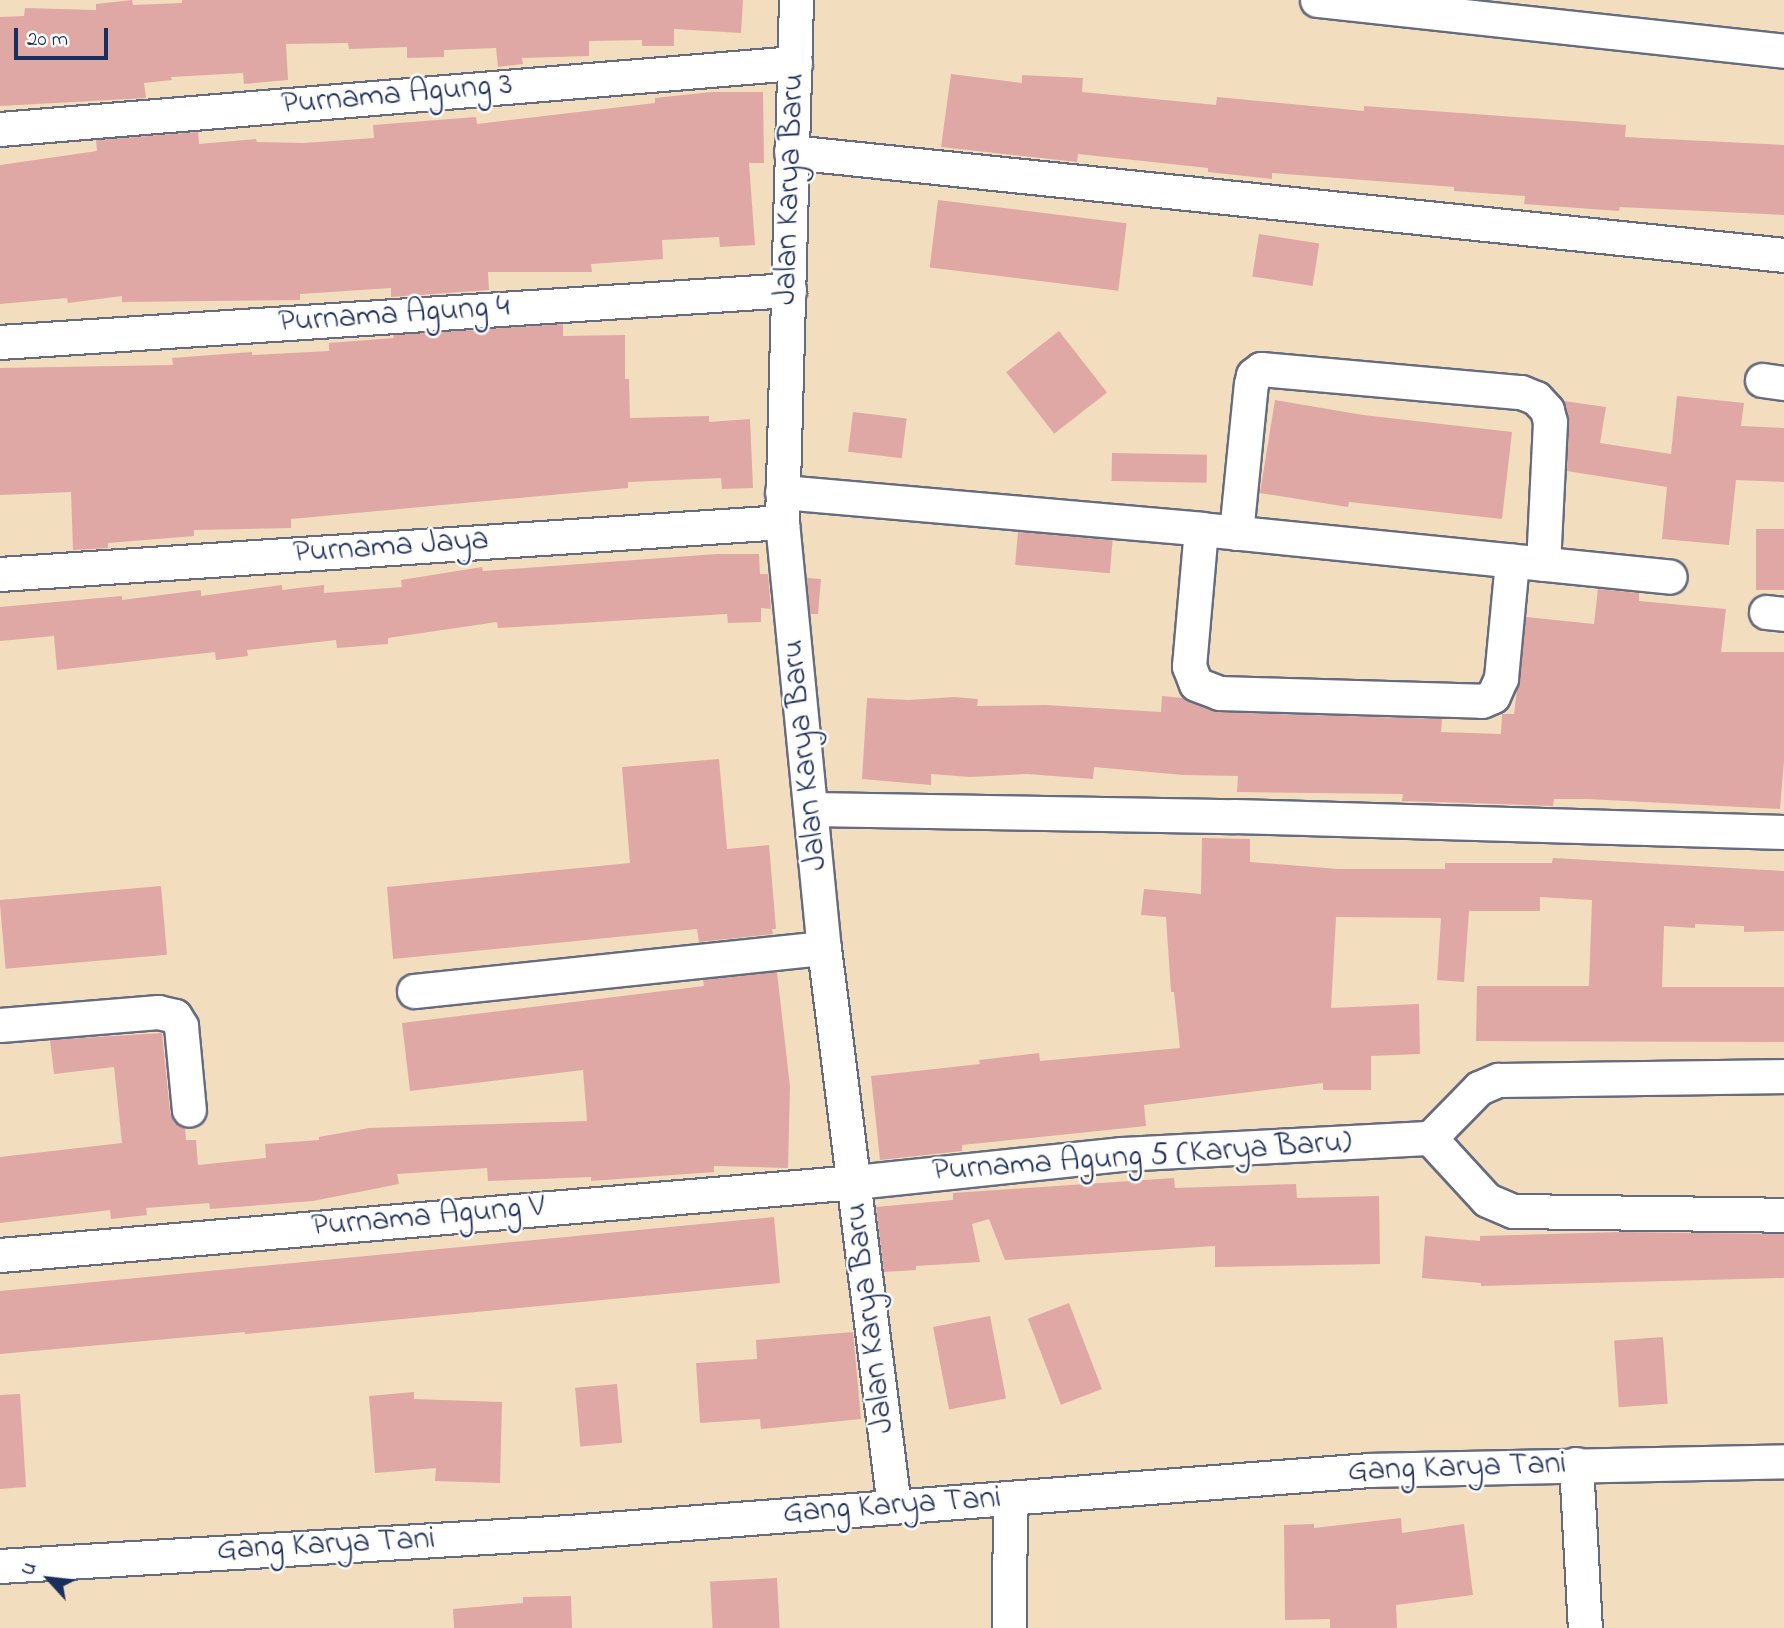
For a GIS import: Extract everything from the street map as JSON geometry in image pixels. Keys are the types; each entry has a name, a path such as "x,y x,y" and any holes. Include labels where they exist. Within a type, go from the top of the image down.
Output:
{"street":[{"name":"Jalan Karya Baru","path":"796,0 782,507 824,948 894,1506"},
{"path":"1317,0 1784,51"},
{"name":"Purnama Agung 3","path":"0,129 795,63"},
{"path":"791,152 1784,255"},
{"name":"Purnama Agung 4","path":"0,342 789,290"},
{"path":"1201,529 1189,666 1196,684 1219,693 1482,701 1493,696 1502,678 1527,562 1550,422 1547,410 1536,398 1521,392 1261,369 1253,374 1251,384 1236,533"},
{"name":"Purnama Jaya","path":"0,574 782,507 1201,529 1670,577"},
{"path":"812,809 1234,816 1784,832"},
{"path":"414,991 824,948"},
{"path":"0,1025 158,1012 175,1016 181,1026 189,1110"},
{"path":"1784,1076 1497,1080 1479,1088 1430,1138 1487,1200 1513,1211 1784,1215"},
{"name":"Purnama Agung 5 (Karya Baru)","path":"855,1182 1121,1154 1430,1138"},
{"name":"Purnama Agung V","path":"0,1255 855,1182"},
{"name":"Gang Karya Tani","path":"0,1566 569,1532 1370,1471 1784,1461"},
{"path":"1576,1464 1585,1628"},
{"path":"1009,1628 1010,1497"}],"building":[{"path":"132,0 133,5 182,3 182,0 743,0 741,33 674,29 674,46 642,46 642,40 589,41 589,56 522,58 523,64 498,67 496,48 444,50 444,57 407,58 407,47 349,49 348,43 286,44 288,80 244,84 243,73 171,77 172,80 144,83 146,98 0,106 0,17 24,16 25,8 96,10 96,4"},
{"path":"951,74 1022,83 1022,75 1083,78 1082,92 1216,105 1217,97 1364,111 1364,106 1626,125 1625,137 1784,145 1784,215 1620,207 1619,211 1524,204 1525,196 1454,191 1454,187 1272,173 1272,179 1208,172 1208,168 1078,154 1077,162 941,147"},
{"path":"712,92 763,92 764,163 749,163 755,245 720,247 719,237 662,240 663,259 591,264 592,272 488,272 489,290 391,297 391,288 300,294 300,300 122,302 122,296 68,303 67,298 0,304 0,165 97,151 96,140 198,132 199,144 256,139 257,142 304,143 374,138 373,125 476,117 477,124 655,103 655,98"},
{"path":"938,200 1127,223 1118,291 930,267"},
{"path":"1259,234 1319,244 1313,286 1252,276"},
{"path":"563,324 563,336 625,335 625,379 629,379 630,418 709,416 709,422 750,419 753,488 722,489 721,478 628,482 628,488 291,519 291,528 194,530 194,536 108,543 108,548 73,550 71,492 0,495 0,368 173,365 172,358 252,352 252,355 329,351 329,343 394,338 393,335"},
{"path":"1059,331 1107,392 1054,434 1006,372"},
{"path":"1677,396 1744,403 1741,426 1784,428 1784,482 1736,480 1729,545 1662,539 1667,487 1567,471 1569,423 1564,401 1606,407 1600,443 1671,454"},
{"path":"1275,400 1363,415 1512,432 1502,519 1349,502 1348,507 1260,493"},
{"path":"853,412 907,419 902,458 848,452"},
{"path":"1112,453 1207,455 1206,483 1112,481"},
{"path":"1756,529 1784,529 1784,590 1756,590"},
{"path":"1018,532 1113,540 1110,573 1015,565"},
{"path":"717,554 759,554 760,574 768,574 771,609 761,608 761,622 728,623 727,614 498,628 497,622 388,638 388,644 337,648 336,640 247,650 248,656 216,660 215,652 57,670 54,636 0,641 0,607 122,596 122,600 201,590 201,596 282,585 282,590 324,585 324,593 402,587 401,580 482,567 483,571"},
{"path":"807,578 821,579 818,614 810,614"},
{"path":"1598,589 1639,593 1639,601 1726,609 1721,652 1784,652 1784,761 1780,809 1587,799 1554,799 1553,806 1402,801 1403,794 1237,792 1238,776 1183,775 1094,767 1093,779 1027,774 970,777 931,774 931,785 862,779 867,698 909,700 954,697 978,699 977,706 1045,705 1161,712 1162,696 1183,698 1218,712 1442,719 1441,732 1501,734 1502,714 1514,714 1526,617 1594,624"},
{"path":"719,759 727,849 769,845 776,929 772,929 773,934 699,942 697,929 393,959 387,887 630,863 622,767"},
{"path":"1202,838 1250,839 1250,862 1338,869 1445,869 1445,863 1552,863 1553,858 1784,871 1784,931 1744,932 1744,926 1664,926 1662,987 1784,987 1784,1042 1476,1041 1477,986 1589,986 1592,900 1540,897 1540,911 1469,911 1464,982 1437,980 1441,918 1336,917 1331,1008 1419,1004 1420,1054 1371,1056 1371,1090 1323,1090 1323,1083 1144,1105 1146,1126 962,1145 962,1151 880,1160 871,1076 980,1064 979,1060 1039,1053 1040,1061 1180,1048 1174,992 1171,992 1166,917 1141,915 1144,889 1201,894"},
{"path":"161,886 167,955 6,969 0,900"},
{"path":"777,972 790,1087 788,1168 714,1166 714,1172 591,1181 591,1177 488,1181 487,1168 397,1174 399,1184 313,1201 210,1209 209,1203 146,1208 147,1215 111,1219 110,1210 0,1223 0,1157 122,1143 114,1067 54,1074 50,1040 162,1033 170,1112 174,1122 185,1128 186,1140 196,1140 198,1165 266,1158 265,1144 319,1140 319,1137 369,1128 587,1121 583,1070 410,1091 402,1023 704,986 703,980"},
{"path":"1174,1178 1175,1188 1296,1184 1297,1198 1379,1196 1380,1264 1215,1267 1215,1246 1005,1260 989,1219 972,1224 980,1262 916,1266 916,1270 884,1272 876,1207 953,1200 953,1193"},
{"path":"774,1217 780,1283 245,1334 0,1354 0,1291"},
{"path":"1621,1232 1784,1234 1784,1278 1481,1286 1481,1283 1422,1278 1425,1236 1480,1241 1480,1236"},
{"path":"1069,1303 1102,1389 1061,1405 1028,1319"},
{"path":"990,1316 1006,1398 949,1410 933,1327"},
{"path":"853,1332 861,1419 761,1429 760,1419 700,1423 696,1363 757,1359 756,1340"},
{"path":"1663,1337 1668,1404 1619,1407 1614,1340"},
{"path":"617,1384 622,1443 580,1446 575,1388"},
{"path":"414,1392 414,1399 502,1402 500,1483 435,1481 436,1468 375,1473 369,1396"},
{"path":"20,1394 26,1487 0,1489 0,1395"},
{"path":"1401,1518 1402,1533 1464,1524 1473,1595 1396,1605 1397,1628 1330,1628 1330,1619 1285,1620 1284,1525 1314,1524 1314,1528"},
{"path":"777,1578 780,1628 713,1628 710,1582"},
{"path":"571,1596 572,1628 454,1628 453,1609 523,1603 523,1597"}]}
